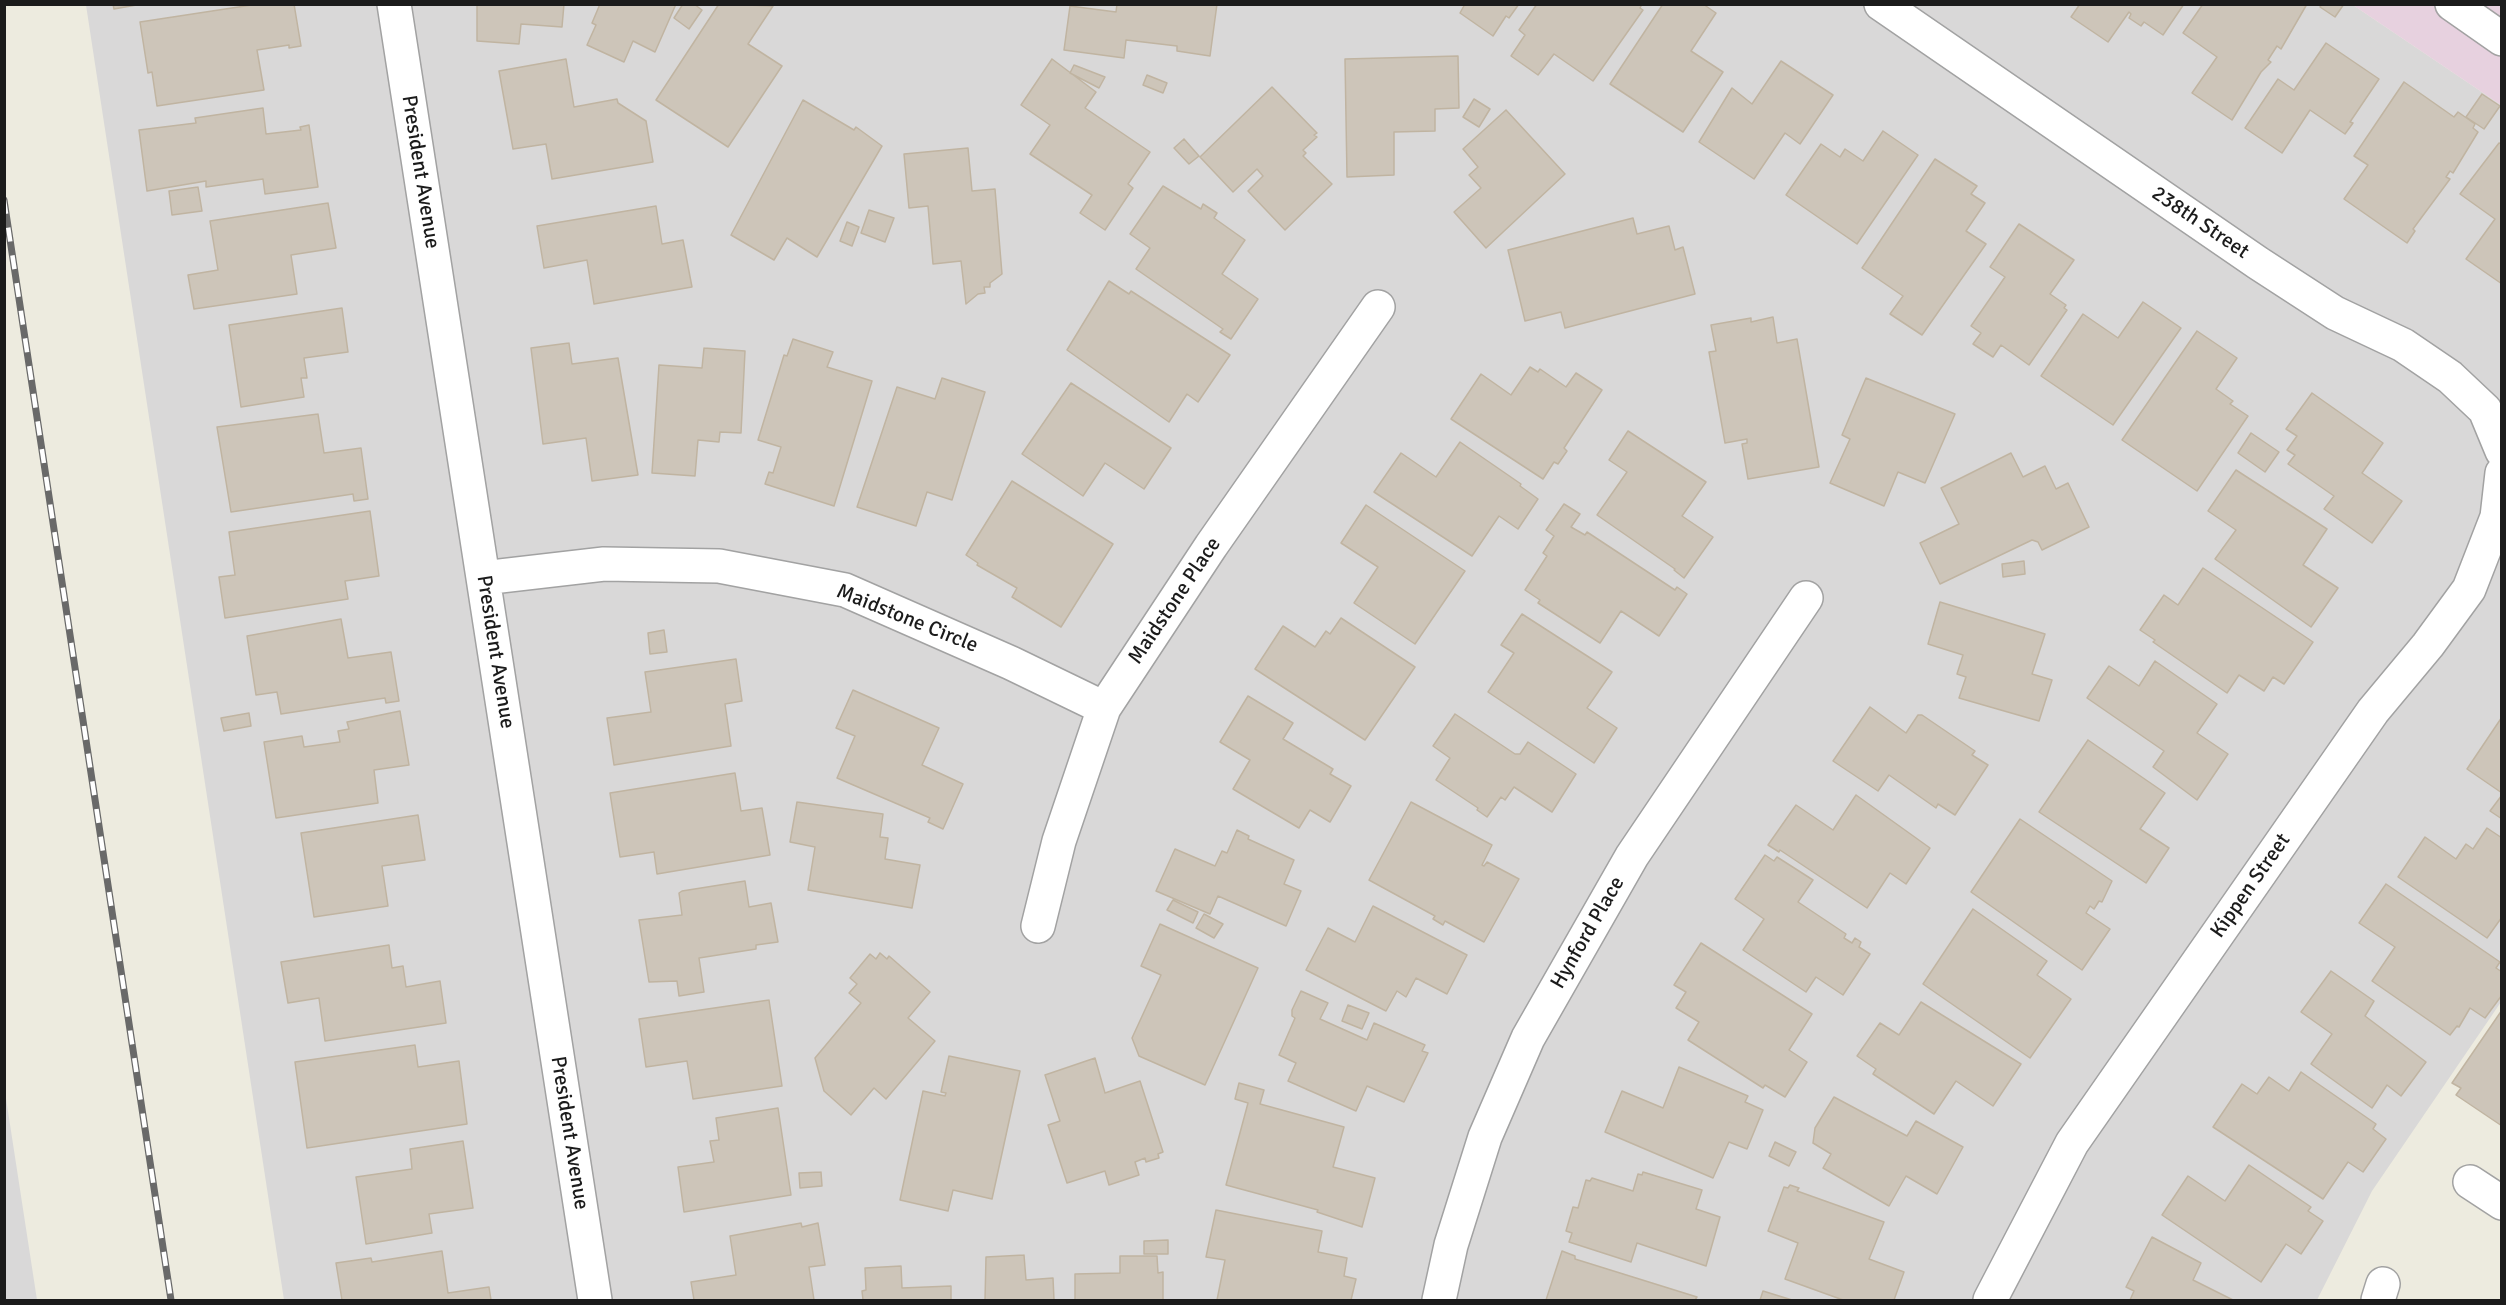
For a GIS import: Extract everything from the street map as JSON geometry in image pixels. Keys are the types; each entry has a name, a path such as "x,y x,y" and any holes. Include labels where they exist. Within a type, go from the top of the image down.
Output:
{"street":[{"name":"President Avenue","path":"394,4 595,1300"},
{"name":"238th Street","path":"1881,4 2267,270 2335,314 2403,345 2450,377 2485,410 2502,451"},
{"path":"2452,4 2502,39"},
{"name":"Maidstone Place","path":"1038,926 1059,841 1104,708 1211,546 1378,308"},
{"name":"Kippen Street","path":"1990,1300 2072,1143 2373,711 2428,645 2469,589 2497,517 2502,473"},
{"name":"Maidstone Circle","path":"483,578 604,564 719,566 845,590 1011,663 1104,708"},
{"name":"Hynford Place","path":"1439,1300 1451,1245 1485,1137 1528,1038 1632,856 1806,598"},
{"path":"2470,1182 2502,1203"}],"shaded area":[{"path":"86,5 2353,5 2501,105 2501,1002 2372,1191 2317,1300 284,1300"},
{"path":"2353,5 2501,5 2501,105"},
{"path":"5,1092 37,1300 5,1300"}],"building":[{"path":"113,4 142,4 114,9"},
{"path":"258,4 294,4 301,46 289,48 289,45 257,50 264,90 157,106 152,72 148,73 140,22"},
{"path":"477,4 564,4 562,27 521,24 519,44 477,41"},
{"path":"600,4 676,4 655,52 633,41 624,62 587,45 596,25 592,23"},
{"path":"683,4 694,4 702,10 689,29 674,18"},
{"path":"719,4 773,6 748,44 782,66 728,147 656,100"},
{"path":"1117,4 1217,4 1210,56 1177,51 1177,46 1126,40 1124,58 1064,50 1070,6 1116,12"},
{"path":"1465,4 1519,4 1509,18 1506,16 1493,36 1460,13"},
{"path":"1537,4 1642,4 1640,8 1643,10 1593,81 1554,54 1538,75 1511,56 1525,35 1519,30"},
{"path":"1663,4 1703,4 1716,13 1691,51 1723,72 1683,132 1610,84"},
{"path":"2080,4 2184,4 2163,35 2144,22 2141,26 2129,18 2131,14 2129,12 2108,42 2071,17"},
{"path":"2203,4 2307,4 2281,49 2277,46 2268,60 2271,62 2261,72 2232,120 2192,93 2217,57 2183,33"},
{"path":"2322,4 2344,4 2335,17 2320,7"},
{"path":"2326,43 2379,79 2350,122 2353,123 2345,134 2310,110 2282,153 2245,128 2278,79 2294,90"},
{"path":"1458,56 1459,108 1435,109 1435,131 1394,132 1394,175 1347,177 1345,59"},
{"path":"566,59 574,107 617,99 618,103 646,121 653,162 552,179 546,144 513,149 499,71"},
{"path":"1052,59 1096,92 1085,108 1150,152 1128,184 1133,188 1105,230 1080,213 1092,195 1030,154 1050,125 1021,105"},
{"path":"1781,61 1833,95 1800,144 1785,133 1754,179 1699,142 1732,88 1752,104"},
{"path":"1074,65 1105,77 1099,88 1070,73"},
{"path":"1147,75 1167,83 1163,93 1143,85"},
{"path":"2404,82 2454,117 2458,112 2475,124 2473,128 2478,132 2453,173 2450,171 2446,177 2450,179 2413,229 2415,231 2407,243 2344,199 2368,165 2354,156"},
{"path":"1272,87 1317,133 1314,135 1317,137 1303,150 1306,153 1303,156 1332,184 1285,230 1248,191 1263,176 1257,169 1233,192 1200,157"},
{"path":"2482,94 2500,106 2484,129 2466,117"},
{"path":"1474,99 1490,109 1479,127 1463,117"},
{"path":"803,100 854,130 856,127 882,146 817,257 787,238 774,260 731,235"},
{"path":"263,108 266,134 301,130 300,127 309,125 318,187 265,194 263,179 206,187 206,181 147,191 139,130 196,123 195,118"},
{"path":"1506,110 1565,174 1486,248 1454,212 1481,188 1469,175 1478,167 1463,149"},
{"path":"1883,131 1918,155 1857,244 1786,195 1821,144 1840,157 1845,149 1863,161"},
{"path":"1184,139 1199,156 1189,164 1174,148"},
{"path":"2499,143 2502,144 2502,284 2466,259 2495,219 2460,194"},
{"path":"968,148 972,191 995,189 1002,274 990,283 990,287 984,287 985,293 978,294 966,304 961,261 933,264 928,206 909,208 904,154"},
{"path":"1935,159 1977,186 1971,194 1985,203 1966,231 1986,244 1922,335 1890,314 1903,296 1862,268"},
{"path":"1163,186 1201,209 1203,204 1217,213 1214,218 1245,240 1222,274 1258,299 1231,339 1220,332 1223,329 1136,269 1150,248 1130,234"},
{"path":"198,187 202,211 172,215 169,191"},
{"path":"328,203 336,248 291,255 297,294 194,309 188,275 218,270 210,221"},
{"path":"656,206 662,244 683,240 692,287 594,304 587,260 544,268 537,226"},
{"path":"869,210 894,218 885,242 861,233"},
{"path":"1633,218 1637,234 1669,226 1675,250 1683,247 1695,294 1565,328 1561,312 1525,321 1508,250"},
{"path":"847,222 859,227 852,246 840,241"},
{"path":"2019,224 2074,260 2050,294 2066,305 2064,308 2067,310 2029,365 2001,345 1993,357 1973,344 1981,333 1971,326 2005,277 1990,267"},
{"path":"1109,281 1129,294 1131,291 1230,355 1198,402 1187,394 1169,422 1067,350"},
{"path":"2143,302 2181,328 2113,425 2041,376 2083,314 2118,338"},
{"path":"342,308 348,352 304,358 307,378 301,378 304,397 241,407 229,325"},
{"path":"1773,317 1777,343 1797,339 1819,467 1748,479 1742,444 1747,443 1747,439 1725,443 1709,352 1716,351 1711,325 1751,318 1751,322"},
{"path":"2197,331 2237,358 2216,389 2233,401 2230,404 2248,416 2197,491 2122,440"},
{"path":"793,339 833,352 827,367 872,381 834,506 765,484 769,472 773,473 781,447 758,440 784,355 787,356"},
{"path":"569,343 572,364 618,358 638,475 592,481 586,438 543,444 531,348"},
{"path":"704,348 745,351 741,433 720,432 719,442 698,440 695,476 652,473 659,365 702,368"},
{"path":"1530,367 1538,372 1540,369 1566,387 1576,373 1602,390 1564,448 1567,451 1558,464 1554,462 1543,479 1451,419 1481,374 1511,395"},
{"path":"942,378 985,392 952,500 927,492 916,526 857,507 897,387 935,399"},
{"path":"1866,378 1955,414 1925,483 1898,472 1884,506 1830,483 1850,439 1842,435"},
{"path":"1071,383 1171,448 1144,489 1105,463 1083,496 1022,454"},
{"path":"2312,393 2383,443 2362,473 2402,501 2372,543 2324,509 2334,496 2288,464 2295,455 2287,450 2297,436 2286,429"},
{"path":"318,414 324,453 361,448 368,499 354,501 353,494 231,512 217,427"},
{"path":"1628,431 1706,482 1682,516 1713,537 1684,578 1675,569 1597,515 1627,472 1609,460"},
{"path":"2251,433 2279,452 2265,472 2238,453"},
{"path":"1460,442 1521,484 1520,486 1538,499 1518,529 1499,516 1472,556 1374,492 1401,453 1436,477"},
{"path":"2011,453 2023,477 2045,466 2056,489 2068,483 2089,527 2042,550 2038,542 2032,540 1940,584 1920,543 1959,524 1941,488"},
{"path":"2236,470 2327,529 2303,565 2338,588 2311,627 2215,559 2236,530 2208,511"},
{"path":"1012,481 1113,544 1061,627 1012,597 1017,588 977,565 978,563 966,555"},
{"path":"1564,504 1580,514 1571,527 1585,535 1587,532 1675,590 1677,587 1687,594 1659,636 1621,611 1600,643 1538,603 1540,600 1525,590 1547,556 1543,553 1554,536 1546,530"},
{"path":"1366,505 1465,571 1415,644 1354,603 1378,567 1341,543"},
{"path":"370,511 379,576 345,581 348,599 225,618 219,577 235,575 229,532"},
{"path":"2024,561 2025,574 2003,577 2002,564"},
{"path":"2203,568 2313,642 2284,684 2273,677 2264,691 2239,675 2227,693 2153,642 2155,640 2140,630 2164,595 2178,605"},
{"path":"1940,602 2045,634 2032,674 2052,680 2039,721 1959,698 1966,677 1957,674 1963,655 1928,644"},
{"path":"1522,614 1612,672 1587,708 1617,728 1594,763 1488,692 1514,653 1501,645"},
{"path":"1341,618 1415,667 1365,740 1255,669 1283,626 1315,647 1326,631 1330,634"},
{"path":"341,619 348,658 391,652 399,701 386,703 385,698 281,714 277,692 256,695 247,636"},
{"path":"664,630 667,652 650,654 648,633"},
{"path":"736,659 742,701 725,704 731,746 614,765 607,718 651,712 645,672"},
{"path":"2155,661 2217,704 2197,733 2228,754 2197,800 2153,767 2164,751 2087,698 2109,666 2139,686"},
{"path":"853,690 939,728 922,765 963,784 943,829 928,822 930,818 837,778 855,736 836,728"},
{"path":"1248,696 1293,723 1283,739 1333,769 1330,774 1351,786 1330,822 1310,810 1299,828 1233,789 1250,760 1220,742"},
{"path":"1870,707 1906,733 1918,715 1922,715 1975,751 1972,755 1988,765 1955,815 1938,804 1936,808 1889,775 1878,791 1833,761"},
{"path":"400,711 409,765 374,770 378,803 276,818 264,742 302,736 304,747 340,742 338,731 349,729 347,722"},
{"path":"249,713 251,726 224,731 221,718"},
{"path":"1455,714 1515,754 1520,754 1528,742 1576,774 1552,812 1514,787 1505,800 1501,797 1487,817 1477,810 1478,808 1436,780 1450,758 1433,746"},
{"path":"2502,717 2502,793 2467,769"},
{"path":"2088,740 2165,793 2140,829 2169,848 2146,883 2039,812"},
{"path":"735,773 741,811 762,808 770,855 657,874 654,852 620,857 610,793"},
{"path":"1856,795 1930,848 1906,884 1890,873 1867,908 1780,850 1779,852 1768,845 1796,805 1833,830"},
{"path":"2502,795 2502,819 2490,811"},
{"path":"797,802 883,814 880,837 888,838 885,859 920,865 912,908 808,890 815,847 790,842"},
{"path":"1411,802 1492,845 1482,865 1484,866 1487,862 1519,879 1484,942 1445,921 1443,925 1433,919 1435,916 1369,880"},
{"path":"418,815 425,860 382,866 388,906 314,917 301,833"},
{"path":"2020,819 2112,881 2102,902 2099,901 2094,909 2090,906 2086,913 2110,929 2082,970 1971,892"},
{"path":"2487,828 2502,838 2502,917 2487,938 2398,877 2425,837 2456,859 2466,844 2473,849"},
{"path":"1237,830 1249,836 1248,839 1294,860 1284,884 1301,891 1286,926 1218,896 1210,914 1156,891 1175,849 1215,866 1222,851 1227,853"},
{"path":"1765,855 1774,861 1777,857 1813,880 1798,902 1846,934 1844,938 1852,943 1855,938 1861,942 1859,947 1870,954 1843,995 1816,977 1806,992 1743,950 1764,919 1735,899"},
{"path":"745,881 749,907 771,903 778,942 756,945 756,949 699,958 704,992 679,996 677,981 649,982 639,920 682,915 679,893 682,891"},
{"path":"2386,884 2500,962 2496,968 2502,972 2502,995 2485,1018 2470,1008 2459,1027 2457,1026 2450,1035 2372,981 2395,947 2359,923"},
{"path":"1173,900 1198,912 1193,923 1167,910"},
{"path":"1373,906 1467,955 1447,994 1416,978 1406,997 1397,991 1386,1011 1306,970 1328,928 1355,942"},
{"path":"1973,909 2047,961 2037,975 2071,999 2030,1058 1923,984"},
{"path":"1204,914 1223,924 1214,938 1196,928"},
{"path":"1160,924 1258,968 1205,1085 1139,1056 1132,1038 1161,975 1141,966"},
{"path":"1701,943 1812,1014 1789,1050 1807,1062 1785,1097 1765,1085 1763,1088 1688,1040 1699,1022 1676,1008 1686,992 1674,985"},
{"path":"389,945 392,968 403,966 406,987 440,981 446,1023 325,1041 319,998 288,1003 281,962"},
{"path":"880,953 887,959 889,956 930,992 908,1018 935,1041 886,1099 874,1088 851,1115 824,1091 815,1058 861,1003 849,993 857,984 850,978 870,954 876,959"},
{"path":"2331,971 2374,1001 2365,1016 2426,1062 2401,1096 2387,1085 2372,1108 2311,1064 2332,1034 2301,1012"},
{"path":"1301,991 1328,1003 1320,1019 1367,1040 1374,1023 1425,1045 1422,1051 1428,1053 1404,1102 1367,1086 1356,1111 1288,1081 1296,1063 1279,1055 1295,1018 1292,1016 1292,1010"},
{"path":"769,1000 782,1086 693,1099 687,1061 646,1067 639,1019"},
{"path":"1921,1002 2021,1064 1993,1106 1956,1081 1934,1114 1873,1074 1876,1069 1857,1056 1880,1023 1899,1035"},
{"path":"1348,1005 1369,1013 1362,1029 1342,1021"},
{"path":"2502,1010 2502,1126 2456,1095 2461,1088 2452,1083"},
{"path":"415,1045 418,1067 459,1061 467,1124 307,1148 295,1062"},
{"path":"949,1056 1020,1071 992,1199 953,1190 948,1211 900,1200 923,1091 945,1096 946,1093 941,1092"},
{"path":"1095,1058 1105,1093 1140,1081 1163,1152 1158,1154 1159,1158 1146,1162 1145,1158 1135,1162 1139,1175 1109,1185 1105,1171 1067,1183 1048,1125 1060,1121 1045,1075"},
{"path":"1679,1067 1748,1096 1745,1102 1763,1110 1747,1149 1729,1142 1713,1178 1605,1132 1622,1091 1663,1108"},
{"path":"2301,1072 2376,1124 2373,1129 2386,1139 2363,1172 2348,1162 2323,1199 2213,1127 2242,1084 2257,1094 2269,1077 2289,1091"},
{"path":"1239,1083 1264,1090 1260,1104 1344,1127 1333,1167 1375,1178 1362,1227 1317,1212 1318,1210 1226,1185 1248,1103 1235,1099"},
{"path":"1834,1097 1907,1136 1916,1121 1963,1147 1937,1194 1906,1176 1889,1206 1823,1168 1831,1154 1813,1143 1815,1128"},
{"path":"778,1108 791,1195 684,1212 678,1167 714,1162 710,1141 719,1140 716,1118"},
{"path":"463,1141 473,1208 429,1214 432,1233 366,1244 356,1177 412,1169 410,1149"},
{"path":"1775,1142 1796,1152 1789,1166 1769,1156"},
{"path":"2249,1165 2311,1207 2308,1211 2323,1221 2301,1254 2286,1244 2261,1282 2162,1215 2188,1176 2225,1201"},
{"path":"821,1172 822,1186 800,1188 799,1173"},
{"path":"1643,1172 1702,1190 1696,1209 1720,1217 1706,1266 1637,1243 1631,1262 1569,1242 1572,1233 1566,1231 1573,1207 1578,1208 1586,1180 1590,1181 1592,1178 1633,1191 1638,1174 1642,1175"},
{"path":"1790,1185 1799,1188 1797,1191 1884,1222 1869,1259 1904,1272 1894,1300 1843,1300 1785,1279 1798,1243 1768,1231 1784,1187 1788,1188"},
{"path":"1216,1210 1322,1231 1318,1252 1347,1258 1344,1276 1356,1279 1351,1300 1217,1300 1225,1260 1206,1257"},
{"path":"801,1223 802,1227 818,1223 825,1265 809,1267 814,1300 694,1300 691,1282 736,1275 730,1236"},
{"path":"2152,1237 2201,1263 2193,1280 2233,1300 2130,1300 2134,1291 2126,1287"},
{"path":"1168,1240 1168,1254 1144,1254 1144,1241"},
{"path":"442,1251 448,1293 489,1287 491,1300 342,1300 336,1263 371,1258 372,1262"},
{"path":"1562,1251 1575,1256 1575,1259 1697,1297 1695,1300 1546,1300"},
{"path":"1024,1255 1026,1280 1053,1278 1054,1300 985,1300 986,1257"},
{"path":"1120,1256 1157,1256 1158,1273 1163,1272 1163,1300 1075,1300 1075,1274 1120,1273"},
{"path":"901,1266 902,1288 951,1286 951,1300 863,1300 862,1291 866,1290 865,1268"},
{"path":"1763,1291 1792,1300 1760,1300"}],"railway":[{"path":"4,200 171,1300"}]}
